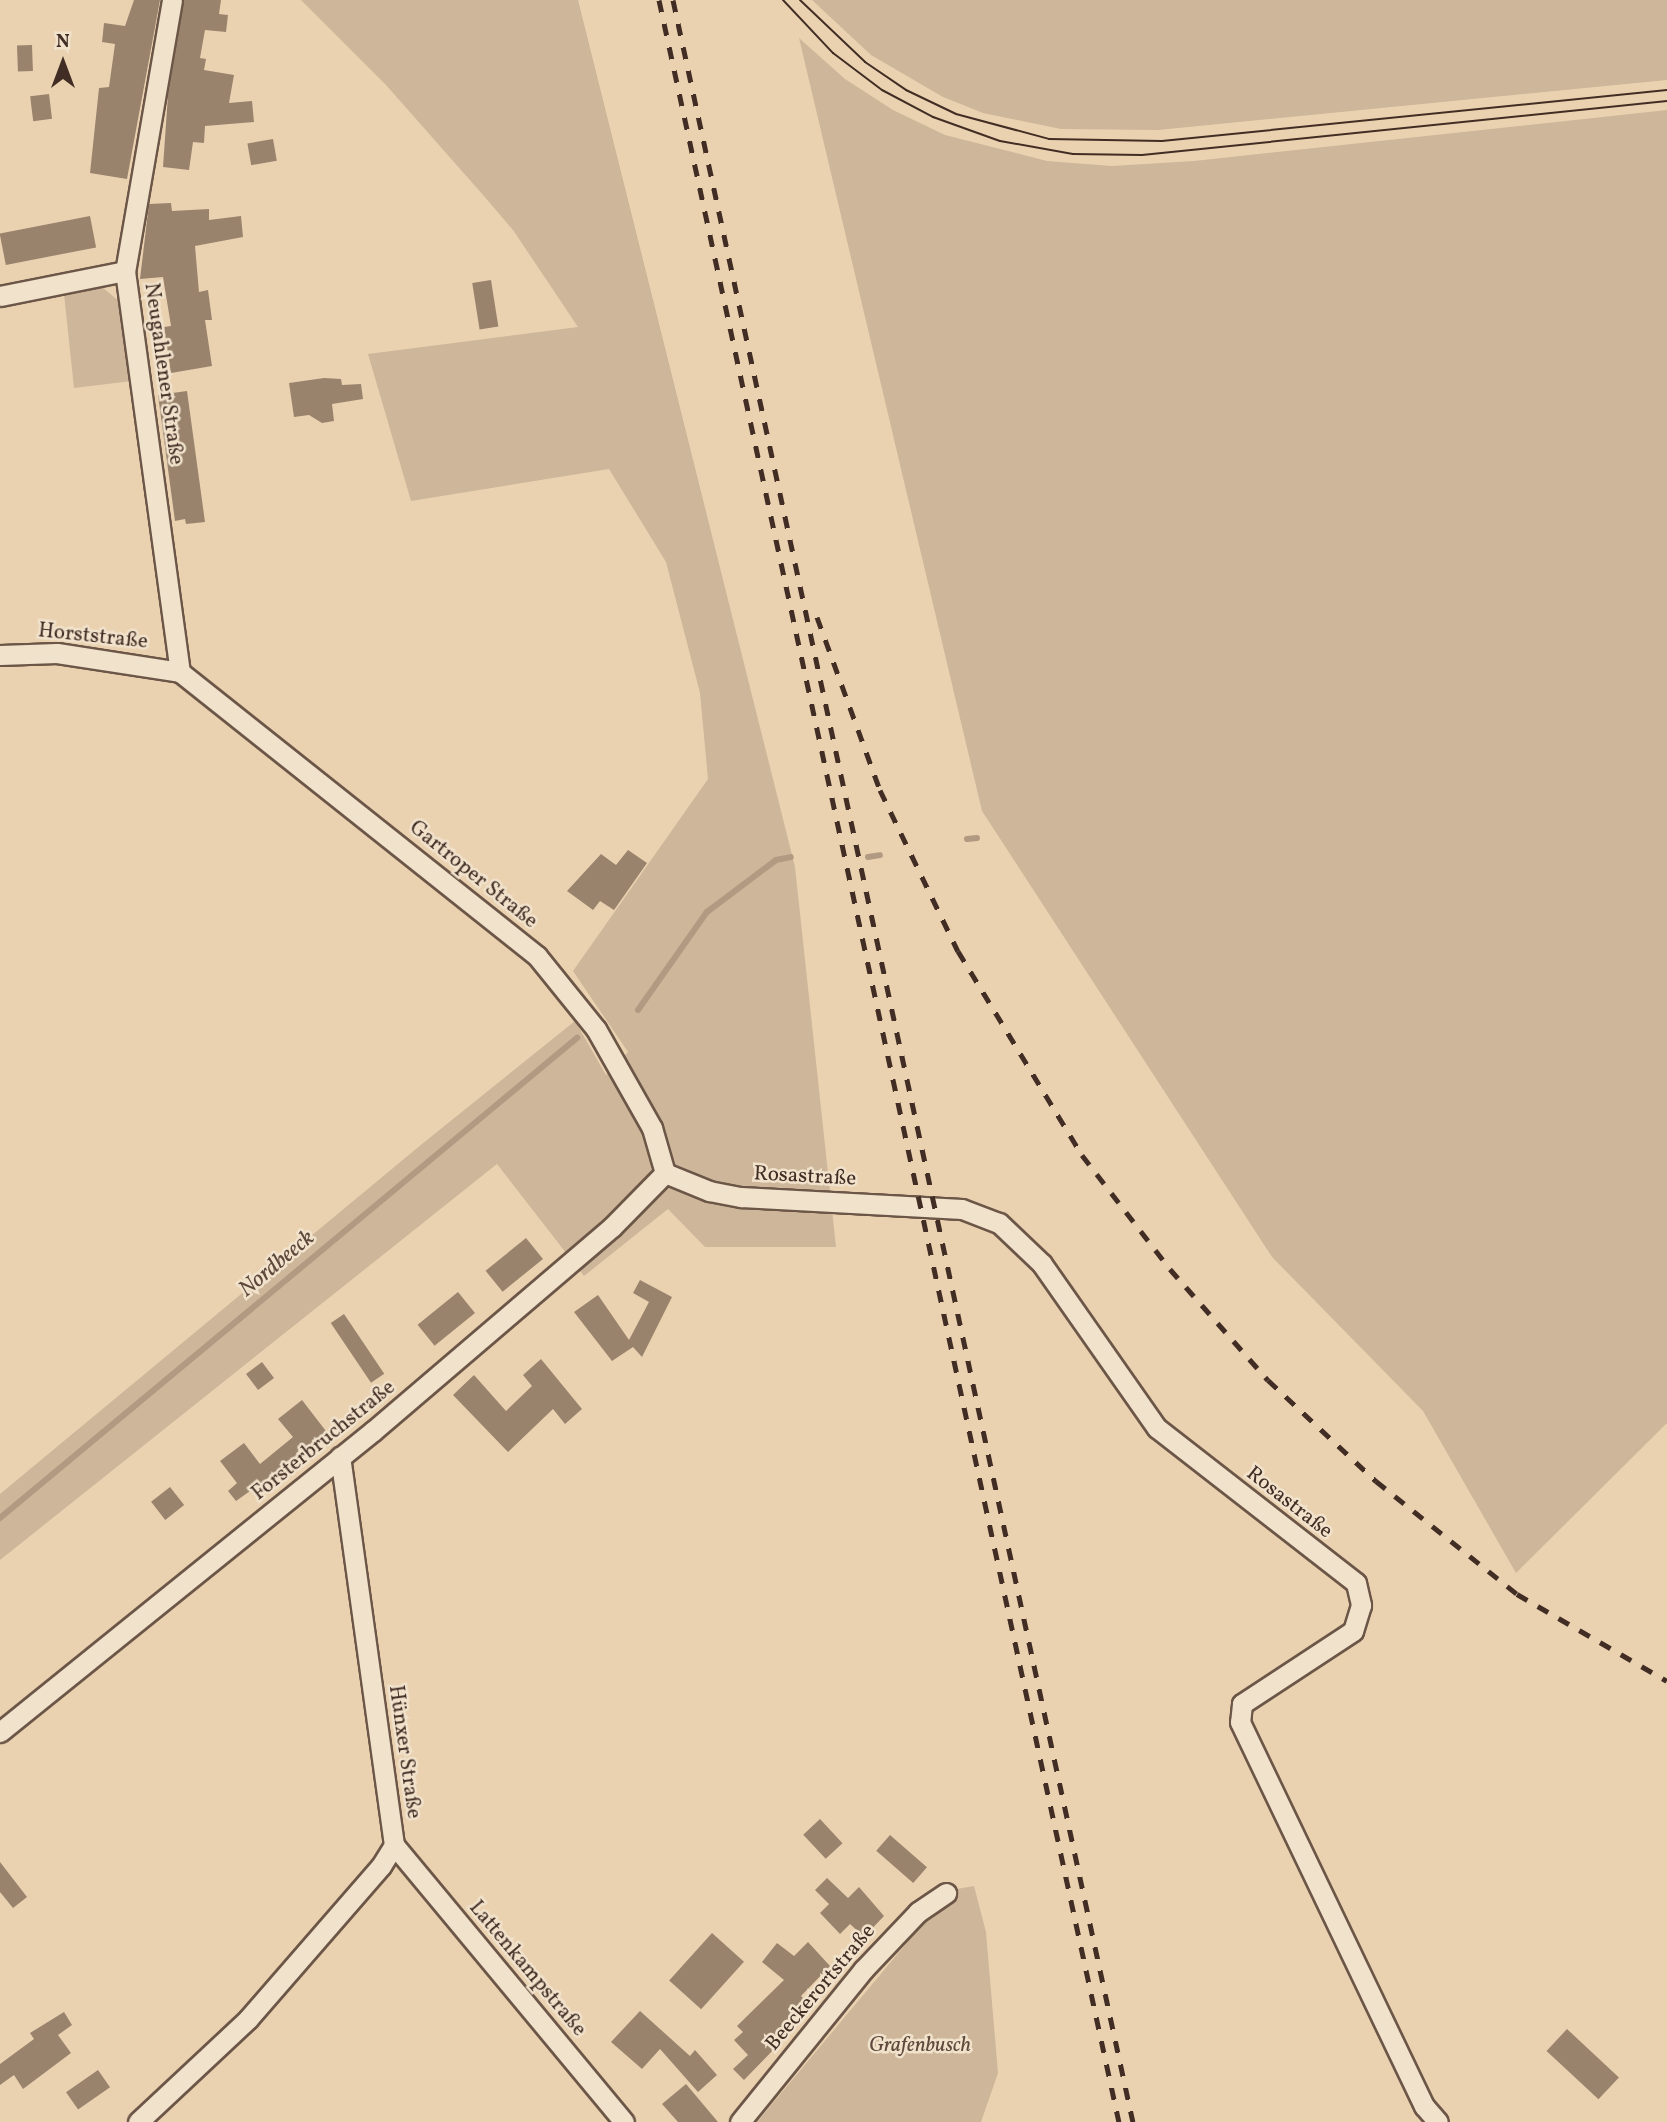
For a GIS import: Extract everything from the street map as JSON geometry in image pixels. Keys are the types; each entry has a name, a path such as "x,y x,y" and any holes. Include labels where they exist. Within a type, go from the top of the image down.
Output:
{"street":[{"name":"Neugahlener Straße","path":"172,0 125,271 180,672"},
{"path":"0,296 125,271"},
{"name":"Horststraße","path":"0,655 57,653 180,672"},
{"name":"Gartroper Straße","path":"180,672 537,956 602,1039 652,1128 665,1173"},
{"name":"Forsterbruchstraße","path":"0,1732 340,1457 592,1245 665,1173"},
{"name":"Rosastraße","path":"665,1173 709,1191 741,1197 962,1209 999,1223 1042,1264 1157,1428 1356,1583 1361,1605 1353,1631 1242,1704 1240,1722 1424,2106 1438,2122"},
{"name":"Hünxer Straße","path":"138,2122 262,2005 381,1867 394,1845 340,1457"},
{"name":"Lattenkampstraße","path":"394,1845 624,2122"},
{"name":"Beeckerortstraße","path":"740,2122 863,1970 918,1912 946,1893"}],"green space":[{"path":"301,0 578,0 795,867 836,1247 705,1247 668,1209 584,1276 497,1164 0,1560 0,1494 422,1144 575,1021 606,1075 628,1052 573,971 708,779 700,693 666,562 609,469 411,501 368,354 578,327 513,230 386,85"},
{"path":"812,0 1667,0 1667,80 1158,130 1061,129 983,113 943,97 871,55"},
{"path":"799,38 845,79 893,110 945,135 1047,161 1112,166 1194,161 1667,110 1667,1423 1516,1573 1423,1411 1272,1257 982,811"},
{"path":"101,286 121,303 132,381 74,388 64,294"},
{"name":"Grafenbusch","path":"974,1886 986,1932 998,2073 981,2122 757,2122 951,1890"}],"building":[{"path":"134,0 160,0 127,179 90,173 99,88 109,87 115,44 102,42 104,23 125,26"},
{"path":"184,0 221,0 219,14 228,15 226,32 205,30 200,58 206,59 204,70 234,75 229,103 252,101 254,122 205,126 204,143 193,142 189,170 163,167 168,95"},
{"path":"32,45 33,71 18,72 17,46"},
{"path":"49,94 52,119 33,121 30,96"},
{"path":"273,139 277,161 251,165 247,144"},
{"path":"171,203 172,211 209,209 209,220 241,216 243,237 195,246 199,292 208,290 212,320 205,320 212,366 171,373 164,327 171,326 163,277 140,279 149,204"},
{"path":"90,216 96,247 6,265 0,233"},
{"path":"491,280 498,326 480,329 472,283"},
{"path":"324,378 341,379 342,385 361,384 363,399 332,404 334,421 322,423 309,415 294,417 289,383"},
{"path":"187,391 205,522 186,524 185,519 175,521 158,395"},
{"path":"628,850 647,863 614,910 600,901 593,910 567,891 601,854 616,865"},
{"path":"526,1238 543,1259 503,1292 486,1271"},
{"path":"640,1280 672,1297 642,1357 633,1347 612,1361 574,1312 598,1295 629,1340 649,1302 633,1293"},
{"path":"458,1292 475,1313 435,1346 418,1325"},
{"path":"344,1314 384,1374 371,1383 331,1323"},
{"path":"541,1359 582,1409 565,1424 553,1409 508,1452 453,1395 474,1375 506,1411 532,1386 523,1375"},
{"path":"262,1362 274,1378 258,1390 246,1374"},
{"path":"302,1400 329,1435 236,1501 228,1491 237,1483 220,1461 244,1443 260,1464 293,1437 278,1419"},
{"path":"170,1487 184,1505 165,1520 151,1502"},
{"path":"820,1819 843,1843 826,1859 803,1835"},
{"path":"890,1835 927,1867 913,1883 876,1851"},
{"path":"0,1862 27,1897 13,1908 0,1892"},
{"path":"827,1878 848,1898 859,1887 884,1916 864,1937 850,1924 840,1934 820,1913 829,1904 815,1890"},
{"path":"712,1933 744,1962 701,2009 669,1981"},
{"path":"808,1942 830,1966 801,1996 811,2006 774,2040 778,2045 744,2080 733,2069 748,2055 734,2040 743,2032 737,2026 784,1980 762,1962 777,1943 794,1956"},
{"path":"640,2011 690,2056 695,2050 717,2075 698,2092 660,2049 642,2069 611,2042"},
{"path":"64,2012 72,2025 58,2035 71,2053 23,2089 14,2075 0,2085 0,2064 34,2039 30,2033"},
{"path":"1567,2029 1619,2077 1598,2099 1547,2051"},
{"path":"98,2070 110,2087 78,2110 66,2092"},
{"path":"686,2084 718,2122 678,2122 662,2104"}],"waterway":[{"name":"Nordbeeck","path":"967,839 977,838"},
{"name":"Nordbeeck","path":"868,857 880,855"},
{"name":"Nordbeeck","path":"638,1010 707,912 776,860 791,857"},
{"name":"Nordbeeck","path":"0,1518 577,1038"}],"tram line":[{"path":"783,0 833,53 882,90 933,117 1000,141 1073,154 1142,155 1667,101"},
{"path":"800,0 865,62 906,90 956,114 1049,139 1162,141 1667,90"}],"railway":[{"path":"659,0 1119,2122"},
{"path":"673,0 1133,2122"},
{"path":"817,617 880,790 958,951 1082,1155 1170,1269 1268,1380 1376,1481 1517,1594 1667,1681"}]}
